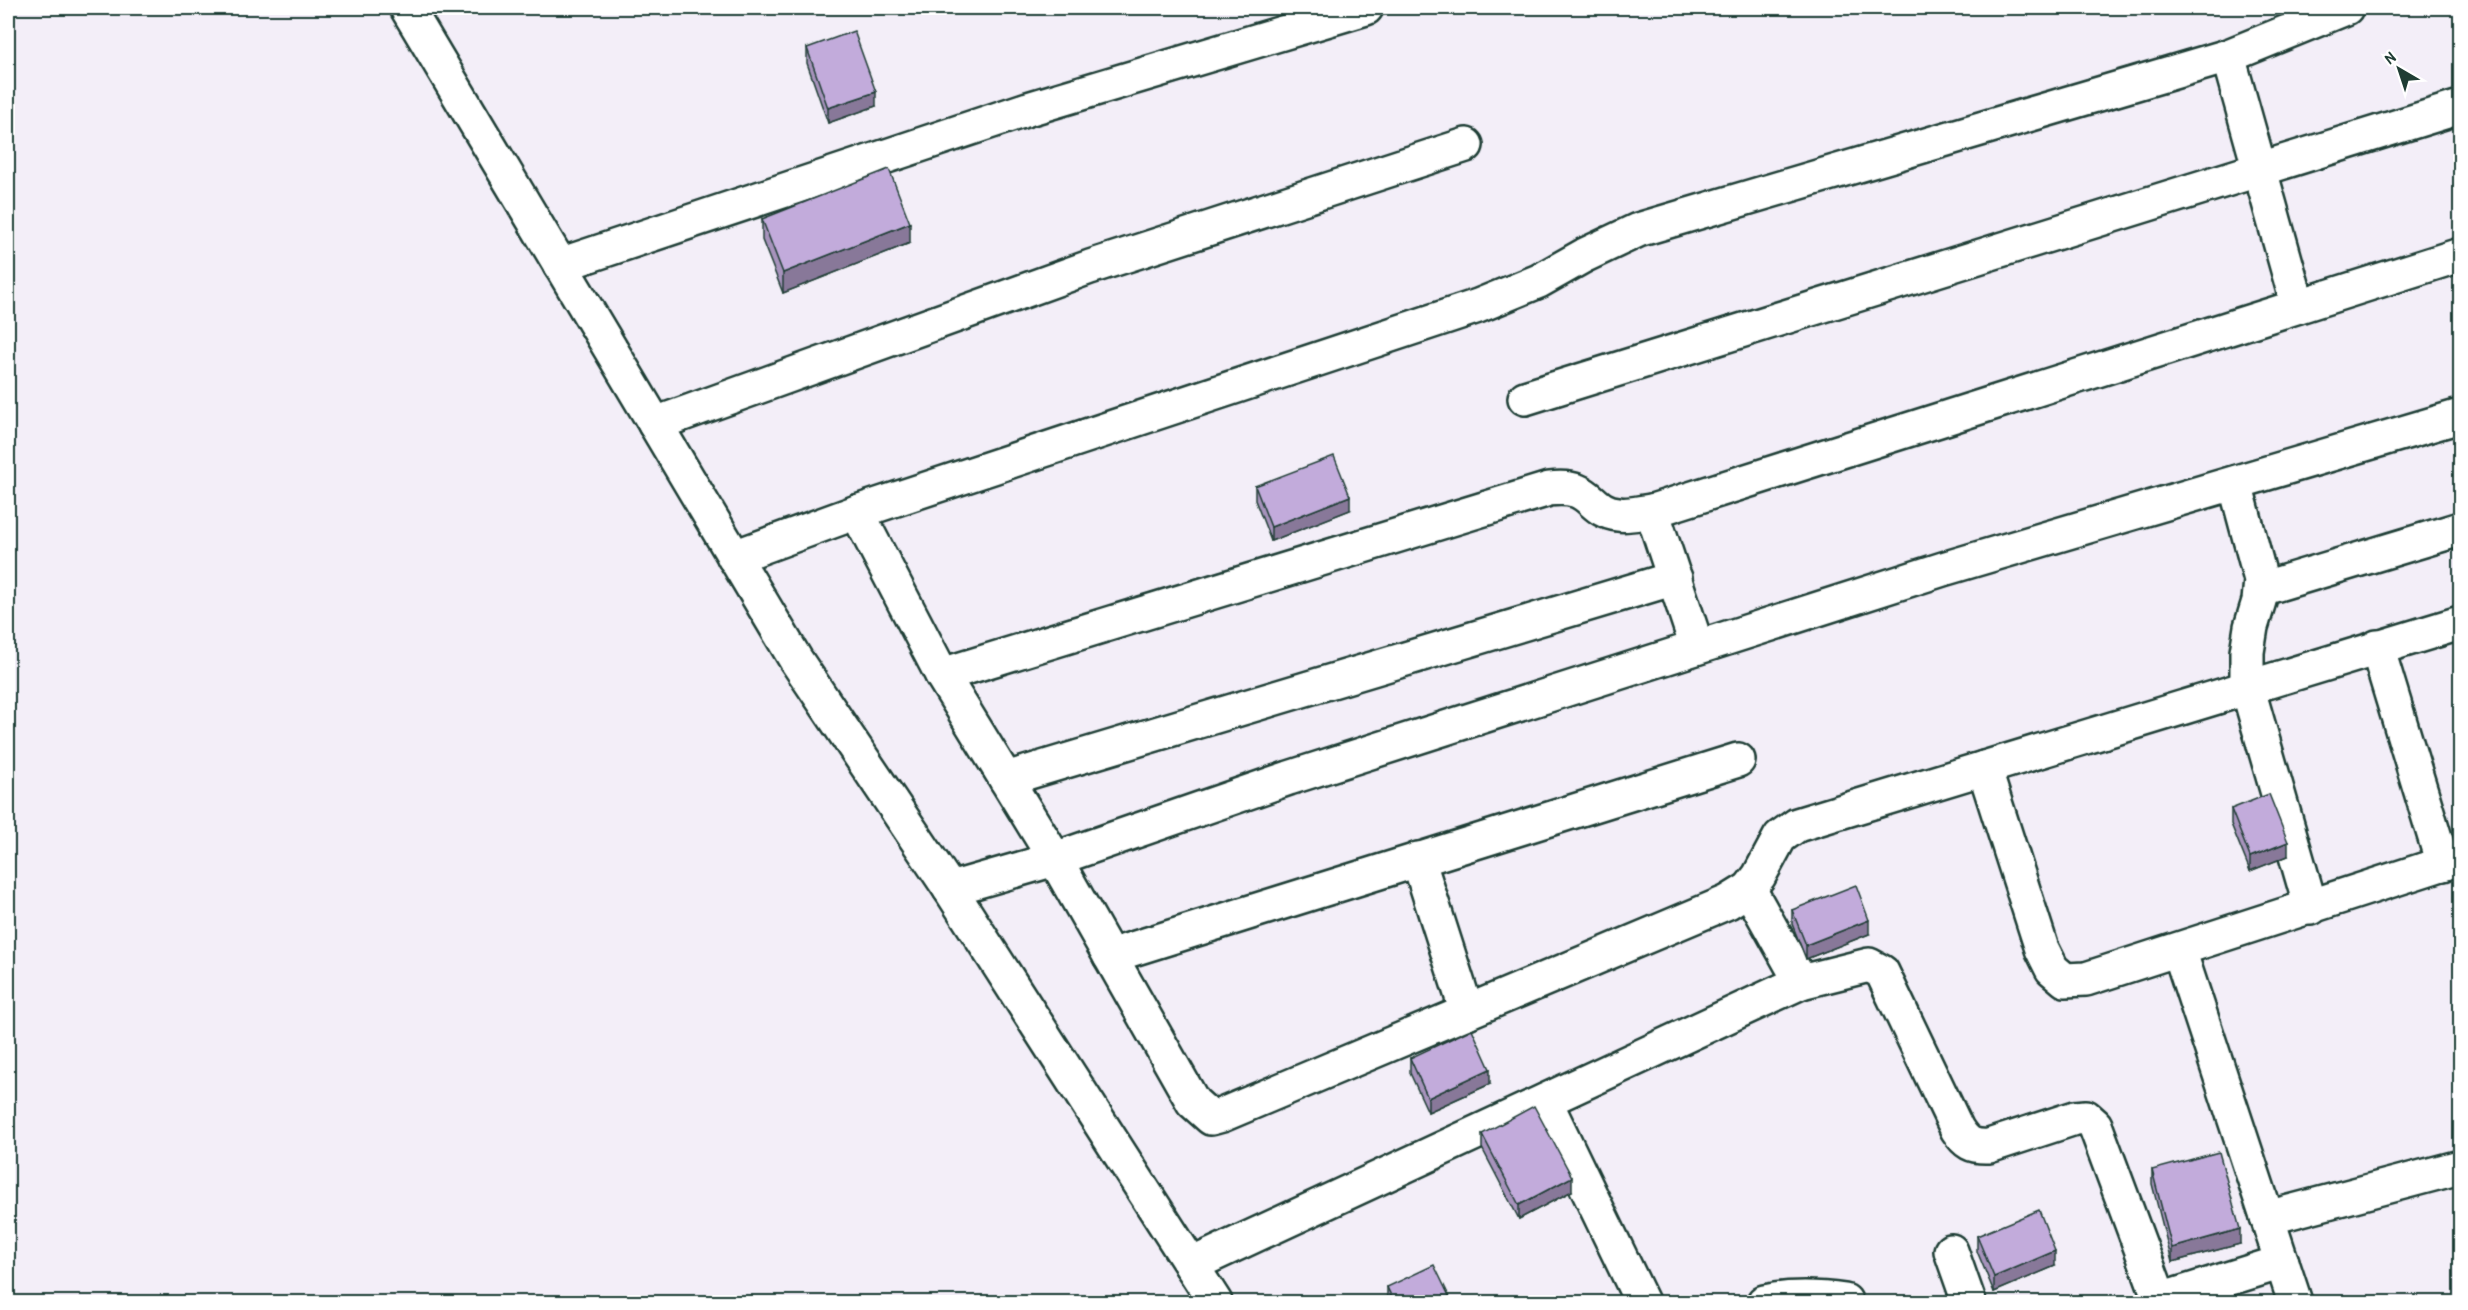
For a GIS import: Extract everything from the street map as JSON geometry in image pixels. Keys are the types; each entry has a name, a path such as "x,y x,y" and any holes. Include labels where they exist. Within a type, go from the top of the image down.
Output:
{"street":[{"path":"407,8 796,660 950,890 1215,1302"},
{"path":"560,265 1028,109 1366,8"},
{"path":"734,557 857,512 1478,306 1539,281 1585,255 1638,230 2228,56 2346,8"},
{"path":"2228,56 2298,306"},
{"path":"1525,398 2460,107"},
{"path":"655,424 1090,267 1466,145"},
{"path":"942,675 1549,489 1567,487 1581,490 1603,510 1618,514 1652,511 2460,255"},
{"path":"950,890 1055,859 1288,778 1943,568 2460,416"},
{"path":"2235,483 2261,580 2247,652 2247,686 2311,908"},
{"path":"1652,511 1697,647"},
{"path":"857,512 942,675 1055,859 1193,1102 1211,1118 1728,902 1749,889 1759,876 1780,837 1797,825 2247,686 2460,623"},
{"path":"2261,589 2460,529"},
{"path":"1006,779 1675,578"},
{"path":"1984,768 2042,949 2052,969 2065,980 2086,979 2452,861 2377,648"},
{"path":"1110,956 1738,760"},
{"path":"1418,859 1467,1012"},
{"path":"1749,889 1801,982"},
{"path":"2179,950 2295,1302"},
{"path":"1191,1265 1801,982 1869,965 1882,972 1957,1129 1965,1141 1975,1147 1989,1146 2075,1118 2086,1117 2095,1125 2160,1301 2282,1262"},
{"path":"1545,1101 1642,1302"},
{"path":"2267,1218 2460,1167"},
{"path":"1951,1251 1969,1302"},
{"path":"1764,1302 1816,1297 1845,1301"}],"building":[{"path":"854,31 876,92 828,108 807,48"},
{"path":"889,169 910,223 783,273 762,219"},
{"path":"1334,456 1350,496 1271,527 1255,486"},
{"path":"2269,794 2288,842 2250,857 2231,809"},
{"path":"1856,885 1869,920 1806,945 1792,910"},
{"path":"1472,1029 1490,1069 1428,1098 1410,1058"},
{"path":"1534,1106 1572,1177 1519,1205 1482,1134"},
{"path":"2219,1152 2240,1229 2172,1248 2152,1170"},
{"path":"2039,1210 2055,1251 1994,1277 1977,1236"},
{"path":"1434,1265 1452,1302 1394,1302 1387,1287"}]}
